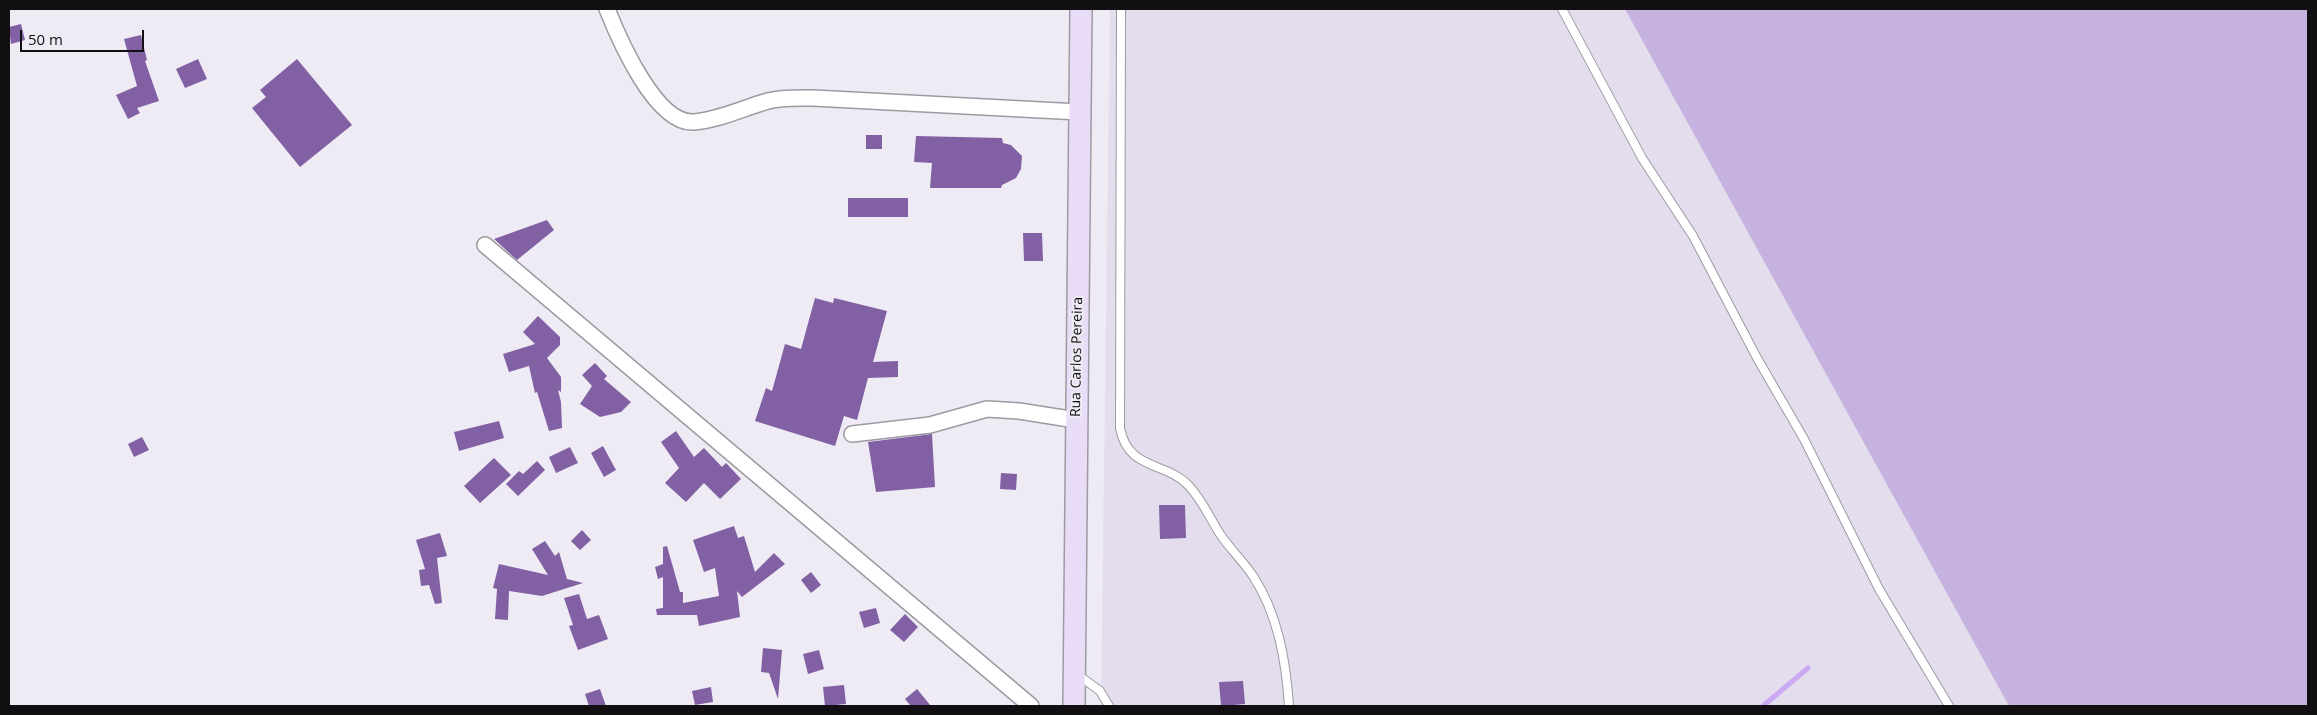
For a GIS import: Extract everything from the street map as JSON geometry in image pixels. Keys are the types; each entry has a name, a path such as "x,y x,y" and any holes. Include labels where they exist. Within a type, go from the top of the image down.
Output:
{"main road":[{"name":"Rua Carlos Pereira","path":"1074,706 1081,9"}],"street":[{"path":"607,9 632,61 653,96 663,109 681,120 692,122 710,120 757,104 785,98 1079,112"},
{"path":"485,245 1031,706"},
{"path":"852,434 930,425 987,410 1019,411 1076,420"}],"lane":[{"path":"1121,9 1119,277 1120,428 1123,442 1131,452 1149,466 1168,472 1188,485 1202,502 1221,534 1252,575 1268,601 1280,641 1288,681 1289,706"},
{"path":"1562,9 1642,158 1693,236 1757,358 1804,439 1880,589 1948,706"},
{"path":"1075,673 1100,691 1109,706"}],"shaded area":[{"path":"1110,9 2308,9 2308,706 1101,706"},
{"path":"1625,9 2308,9 2308,706 2009,706"}],"building":[{"path":"21,24 25,40 11,44 9,27"},
{"path":"141,35 147,60 145,61 159,101 137,108 140,113 128,119 116,95 137,86 124,39"},
{"path":"198,59 207,79 185,88 176,69"},
{"path":"297,59 352,125 300,167 252,108 266,97 260,90"},
{"path":"866,135 882,135 882,149 866,149"},
{"path":"916,136 1002,138 1003,143 1011,145 1022,156 1021,169 1016,178 1002,185 1001,188 930,188 932,163 914,162"},
{"path":"848,198 908,198 908,217 848,217"},
{"path":"547,220 554,230 517,260 494,239"},
{"path":"1023,233 1042,233 1043,261 1024,261"},
{"path":"815,298 833,303 834,298 887,311 873,362 898,361 898,377 868,378 857,420 844,416 835,446 755,421 766,388 772,391 785,344 801,349"},
{"path":"538,316 560,337 560,345 547,358 561,377 561,392 558,390 561,402 562,428 549,431 537,392 535,393 529,366 509,372 503,354 535,344 523,332"},
{"path":"595,363 607,376 604,379 631,402 621,412 600,417 580,404 592,386 582,375"},
{"path":"499,421 504,438 459,451 454,432"},
{"path":"676,431 694,457 704,448 722,467 726,463 741,479 720,499 704,483 686,502 665,483 679,468 661,442"},
{"path":"932,434 935,487 876,492 868,442"},
{"path":"142,437 149,450 134,457 128,444"},
{"path":"603,446 616,470 604,477 591,453"},
{"path":"570,447 578,463 556,473 549,457"},
{"path":"494,458 511,475 480,503 464,486"},
{"path":"537,461 545,470 518,496 506,484 519,471 523,474"},
{"path":"1001,473 1017,474 1016,490 1000,489"},
{"path":"1159,505 1185,505 1186,538 1160,539"},
{"path":"734,526 738,538 744,536 755,572 774,553 785,564 742,597 737,591 740,617 699,626 697,615 657,615 656,609 663,608 663,577 658,579 655,567 663,564 663,547 667,546 680,592 683,592 683,603 719,596 715,568 704,572 693,540"},
{"path":"582,530 591,540 580,550 571,541"},
{"path":"440,533 447,556 437,558 442,603 435,604 429,585 421,586 419,570 425,569 416,540"},
{"path":"545,541 555,556 559,552 567,579 583,583 542,596 509,591 508,620 495,619 497,589 493,588 499,564 548,575 532,549"},
{"path":"811,572 821,585 811,593 801,580"},
{"path":"579,594 587,619 599,615 608,639 578,650 569,626 573,625 564,598"},
{"path":"876,608 880,623 864,628 859,612"},
{"path":"905,614 918,627 904,642 890,630"},
{"path":"763,648 782,650 778,699 769,673 761,672"},
{"path":"819,650 824,669 808,674 803,654"},
{"path":"1243,681 1245,704 1221,706 1219,682"},
{"path":"844,685 846,704 825,706 823,687"},
{"path":"711,687 713,702 695,705 692,691"},
{"path":"600,689 606,706 589,706 585,694"},
{"path":"917,689 931,706 911,706 905,699"}],"waterway":[{"path":"1763,706 1808,668"}]}
